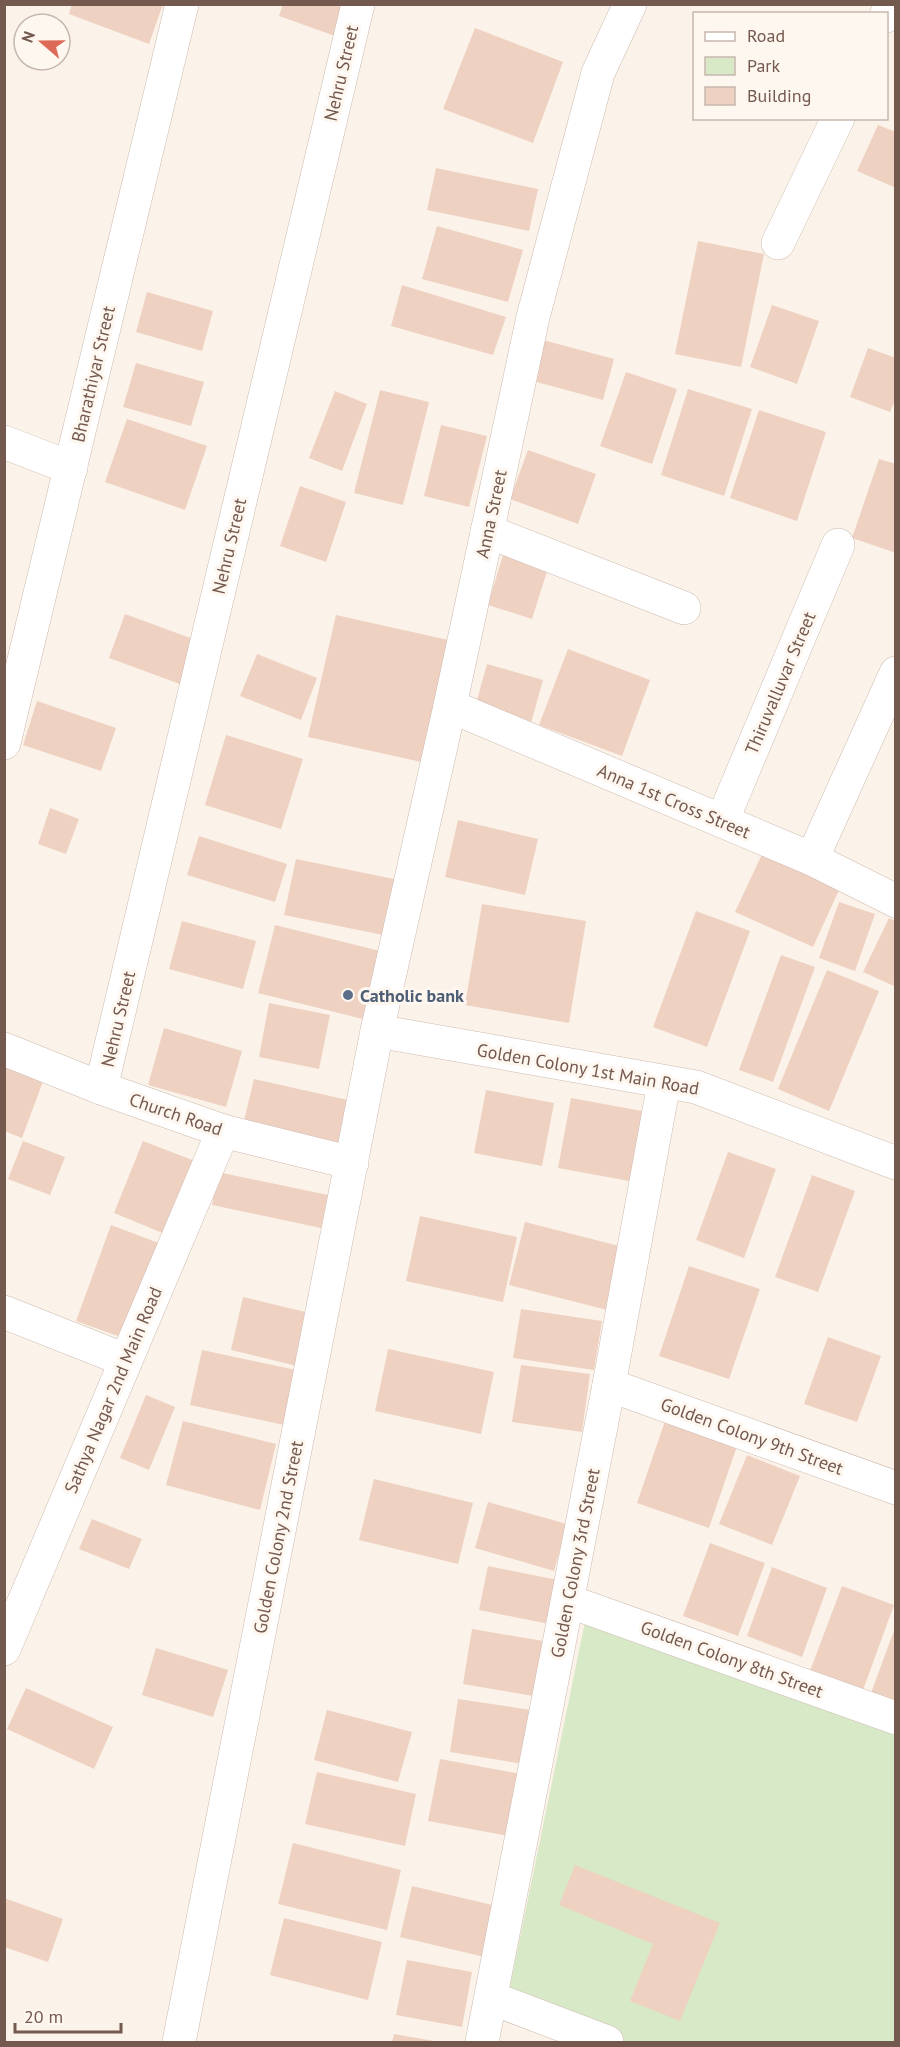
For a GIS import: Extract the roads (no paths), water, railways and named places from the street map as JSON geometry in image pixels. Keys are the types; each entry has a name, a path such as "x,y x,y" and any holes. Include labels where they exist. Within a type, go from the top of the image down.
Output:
{"street":[{"name":"Bharathiyar Street","path":"4,743 16,648 70,468 182,4"},
{"name":"Nehru Street","path":"101,1088 358,4"},
{"name":"Anna Street","path":"377,1031 450,706 533,317 598,73 630,4"},
{"path":"778,243 837,120"},
{"path":"4,442 70,468"},
{"path":"488,531 684,608"},
{"name":"Thiruvalluvar Street","path":"722,821 838,545"},
{"path":"812,859 896,673"},
{"name":"Anna 1st Cross Street","path":"450,706 812,859 896,901"},
{"name":"Golden Colony 1st Main Road","path":"377,1031 696,1087 896,1163"},
{"name":"Golden Colony 2nd Street","path":"179,2043 377,1031"},
{"name":"Church Road","path":"4,1049 101,1088 223,1131 352,1163"},
{"name":"Golden Colony 3rd Street","path":"482,2043 609,1385 664,1083"},
{"name":"Sathya Nagar 2nd Main Road","path":"4,1649 223,1131"},
{"path":"4,1312 125,1360"},
{"name":"Golden Colony 9th Street","path":"609,1385 896,1488"},
{"name":"Golden Colony 8th Street","path":"568,1601 896,1718"},
{"path":"491,1998 607,2043"}],"place":[{"name":"Catholic bank","path":"348,995"}]}
